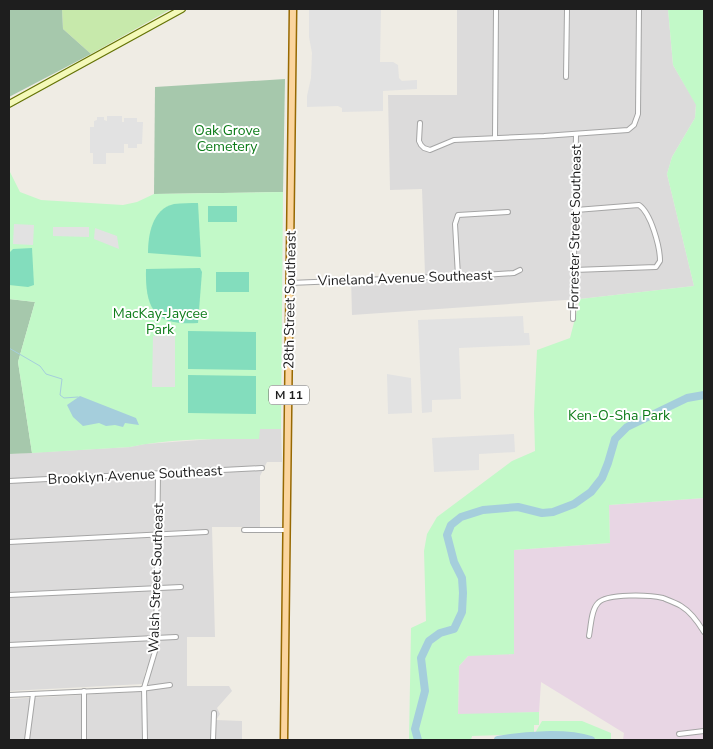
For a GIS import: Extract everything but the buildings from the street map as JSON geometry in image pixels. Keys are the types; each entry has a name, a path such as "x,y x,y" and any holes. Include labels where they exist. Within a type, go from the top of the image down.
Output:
{"main road":[{"path":"9,104 182,9"},
{"name":"28th Street Southeast","path":"284,740 293,9"}],"street":[{"path":"495,138 496,9"},
{"path":"566,77 567,9"},
{"path":"420,123 419,141 424,148 430,150 454,140 628,130 634,124 638,105 639,9"},
{"name":"Forrester Street Southeast","path":"573,319 576,134"},
{"path":"574,270 656,267 660,262 658,245 644,209 639,205 576,210"},
{"path":"458,276 456,224 458,215 508,212"},
{"name":"Vineland Avenue Southeast","path":"290,283 514,273 520,270"},
{"name":"Brooklyn Avenue Southeast","path":"9,482 262,468"},
{"name":"Walsh Street Southeast","path":"145,740 144,688 155,655 156,638 158,474"},
{"path":"244,530 287,530"},
{"path":"9,542 206,532"},
{"path":"9,595 181,587"},
{"path":"589,636 593,611 597,603 603,598 619,596 662,598 681,606 694,617 704,632"},
{"path":"9,645 176,637"},
{"path":"9,695 170,685"},
{"path":"84,691 84,740"},
{"path":"27,740 33,694"},
{"path":"213,740 214,713"},
{"path":"679,734 704,731"}],"shaded area":[{"path":"309,9 381,9 380,62 393,62 398,65 399,78 402,81 417,80 417,89 383,91 383,111 342,112 342,108 338,106 307,107 312,53 309,37"},
{"path":"457,9 668,9 673,65 696,104 695,118 672,157 667,174 694,286 580,299 352,315 351,277 425,274 422,189 390,190 388,95 457,95"},
{"path":"107,116 122,116 122,122 124,122 124,118 137,118 137,122 143,122 142,144 137,144 137,148 128,148 128,144 124,144 124,153 106,153 106,164 93,164 93,153 90,153 90,127 94,127 94,121 97,120 97,117 104,117 104,120 107,121"},
{"path":"14,224 34,225 33,245 13,244"},
{"path":"53,227 89,227 89,237 53,236"},
{"path":"95,228 117,236 119,249 94,239"},
{"path":"523,316 524,333 529,333 530,345 459,348 461,399 432,400 432,412 422,413 418,320"},
{"path":"153,336 175,336 175,387 152,387"},
{"path":"387,374 411,378 412,413 388,414"},
{"path":"259,429 281,429 282,462 267,462 260,476 260,527 212,527 215,637 187,637 187,686 229,686 232,691 217,708 220,714 216,720 242,721 242,740 9,740 9,699 148,691 149,677 157,655 161,478 156,478 152,650 151,660 145,672 143,684 9,691 9,454 130,447 145,444 213,439 259,439"},
{"path":"514,434 515,452 479,454 479,470 434,472 432,438"},
{"path":"704,498 704,740 623,740 624,733 541,682 539,712 458,715 459,666 469,655 514,654 514,550 610,543 609,505"}],"green space":[{"path":"9,9 62,9 63,29 91,54 9,97"},
{"path":"62,9 171,9 91,54 63,29"},
{"name":"Ken-O-Sha Park","path":"668,9 704,9 704,498 609,505 610,543 514,550 514,654 468,656 459,666 458,714 539,712 539,725 534,725 534,734 472,736 471,740 409,740 411,628 426,621 424,551 427,534 437,517 512,461 535,451 534,413 537,350 570,338 580,299 694,286 667,174 672,157 695,118 696,105 673,65"},
{"name":"Oak Grove Cemetery","path":"285,79 283,192 154,194 155,87"},
{"name":"MacKay-Jaycee Park","path":"9,170 20,192 41,200 123,205 137,202 154,194 283,192 281,429 260,429 259,439 178,441 130,447 32,453 18,362 35,302 9,299"},
{"path":"198,203 201,257 148,253 150,231 161,211 174,204"},
{"path":"208,206 237,206 237,222 208,222"},
{"path":"32,248 34,285 28,287 9,285 9,253 13,249"},
{"path":"200,268 202,272 198,323 172,322 156,313 148,295 146,269"},
{"path":"216,272 249,272 249,292 216,292"},
{"path":"9,299 35,302 18,362 32,453 9,454"},
{"path":"188,331 256,332 256,370 188,369"},
{"path":"188,375 256,376 256,414 188,413"},
{"path":"542,721 582,721 611,733 611,740 531,740"}],"water":[{"path":"80,396 136,418 139,425 125,423 123,427 115,425 106,426 99,423 83,426 73,417 67,405"}],"waterway":[{"path":"9,348 40,366 46,374 62,379 60,395 64,398 78,397"},
{"path":"418,740 415,729 425,691 421,658 429,641 440,633 454,629 462,612 462,578 454,562 447,535 451,525 461,517 483,510 518,507 542,513 553,512 574,504 591,492 602,478 615,439 627,427 687,398 704,395"},
{"path":"498,740 545,735 581,737 591,740"}]}
